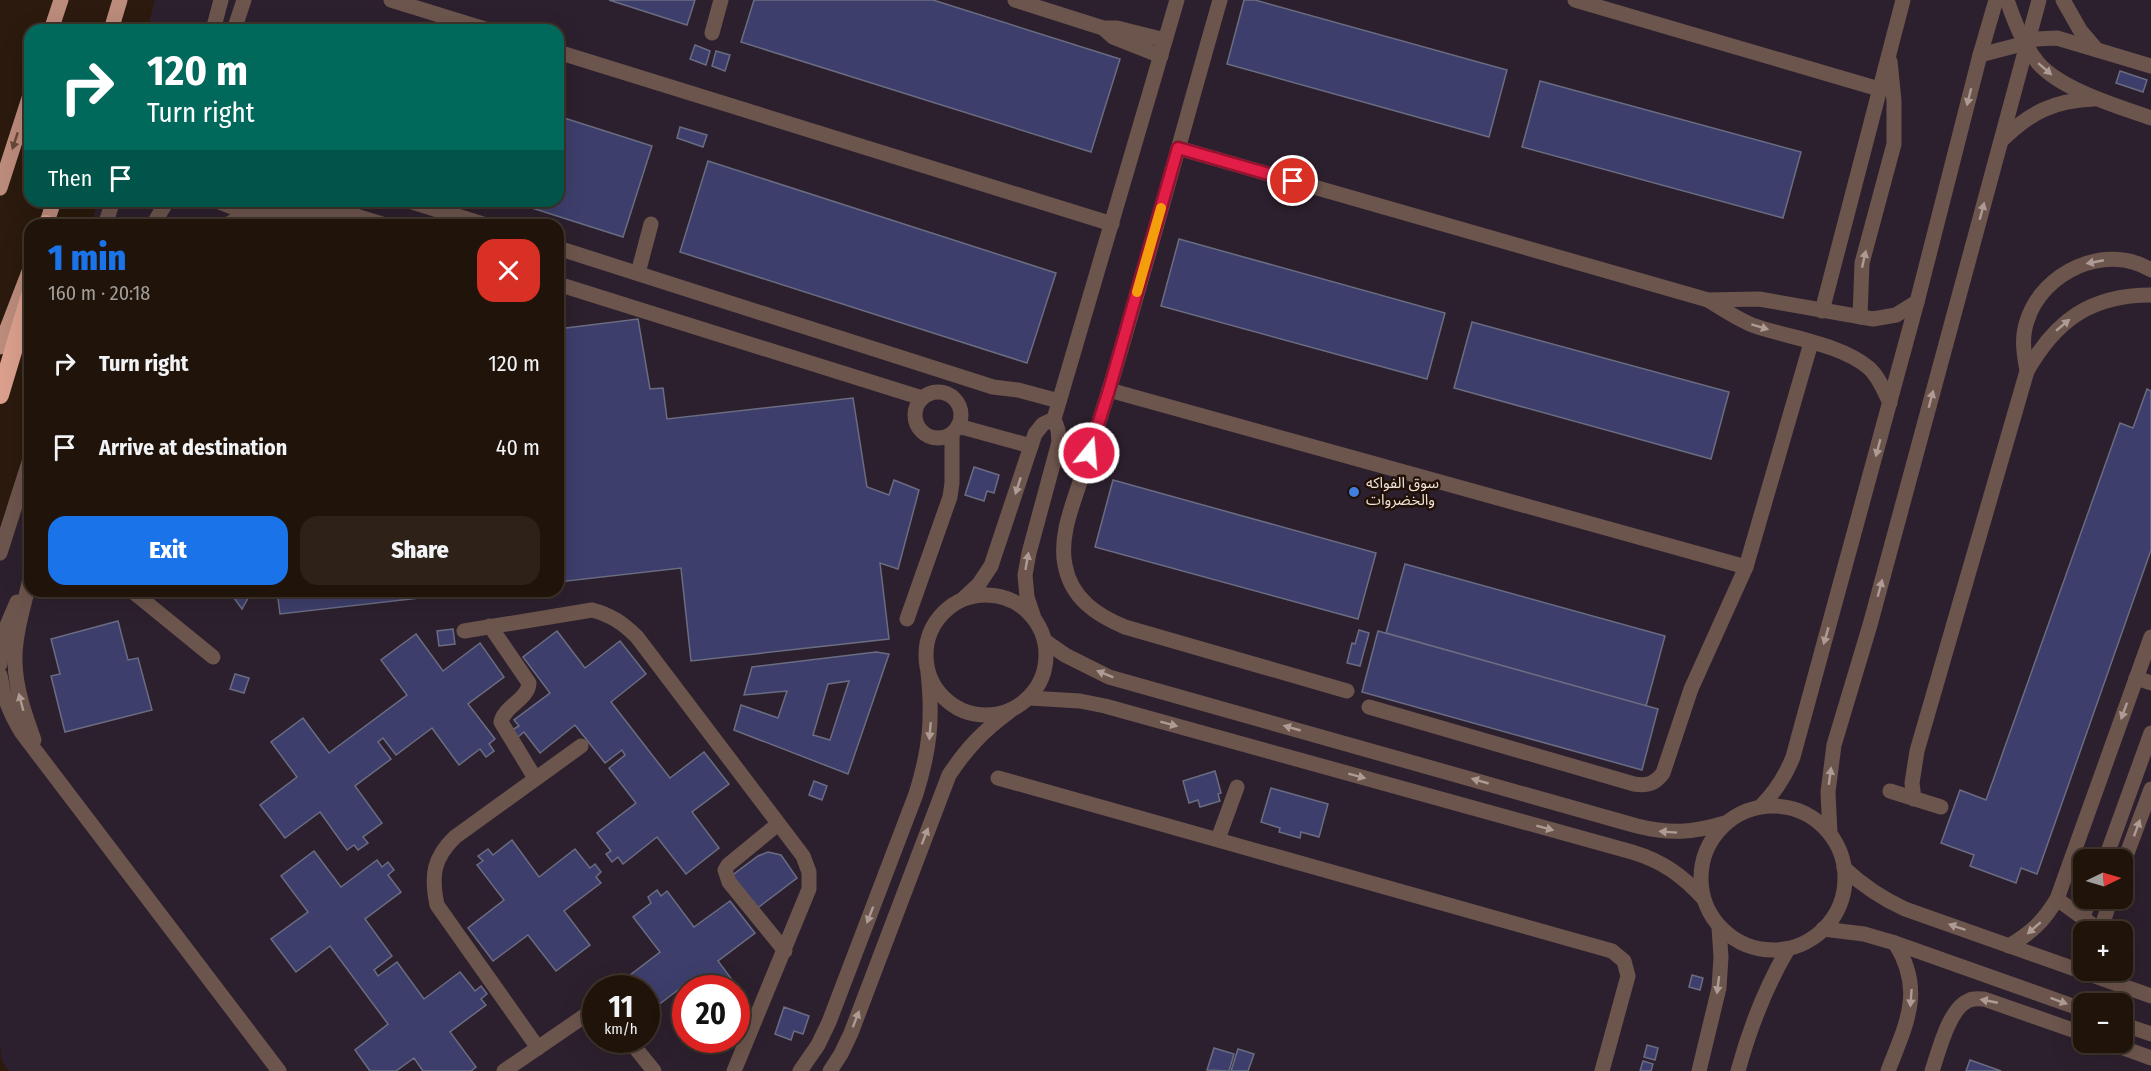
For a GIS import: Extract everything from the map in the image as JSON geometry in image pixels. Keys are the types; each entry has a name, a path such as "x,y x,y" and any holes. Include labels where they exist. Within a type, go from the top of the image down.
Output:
{"highway":[{"path":"0,395 24,315"}],"main road":[{"path":"53,24 61,0"},
{"path":"113,24 120,0"},
{"path":"0,188 24,114"},
{"path":"0,347 24,285"}],"street":[{"path":"215,24 221,0"},
{"path":"236,24 244,0"},
{"path":"391,0 469,24"},
{"path":"712,33 721,0"},
{"path":"1015,0 1103,28 1113,37 1163,48"},
{"path":"835,1069 950,775 972,743 986,729 1030,698 1041,681 1047,661 1046,641 1034,618 1027,597 1025,575 1059,442 1057,410 1177,0"},
{"path":"1220,0 1109,390 1069,516 1064,564 1072,586 1085,604 1104,618 1125,627 1347,691"},
{"path":"1575,0 1879,89"},
{"path":"1822,311 1903,0"},
{"path":"1761,806 1775,792 1786,775 1793,757 1890,403 1996,0"},
{"path":"2007,0 2031,53 2046,70 2096,99 2151,118"},
{"path":"1830,834 1828,792 1834,745 1870,625 2039,0"},
{"path":"2064,0 2080,30 2097,50"},
{"path":"1980,55 2036,39 2057,38 2151,66"},
{"path":"1860,317 1862,263 1894,144 1894,101 1889,52"},
{"path":"564,54 1112,224"},
{"path":"2001,141 2034,113 2075,99 2096,99"},
{"path":"1178,148 1708,300 1753,325 1843,354 1869,369 1879,379 1890,403"},
{"path":"227,207 247,219 322,210 343,212 366,219"},
{"path":"428,207 467,219"},
{"path":"638,273 651,224"},
{"path":"564,250 993,387 1018,390 1057,410"},
{"path":"2027,371 2023,346 2026,321 2037,298 2054,280 2075,267 2099,260 2124,260 2150,265"},
{"path":"564,286 922,398"},
{"path":"1914,799 1912,783 1917,751 2027,371 2058,327 2080,312 2105,301 2131,295 2151,295"},
{"path":"1708,300 1759,299 1873,319 1896,315 1917,302"},
{"path":"1369,707 1634,784 1650,784 1657,780 1662,773 1691,689 1746,567 1811,343"},
{"path":"1109,390 1746,567"},
{"path":"907,619 950,497 955,430 961,417 960,408 955,399 939,391 922,398 916,406 914,416 916,426 923,434 933,438 943,438 955,430 1031,446"},
{"path":"800,1071 818,1045 829,1022 925,765 931,734 932,703 926,650 932,628 945,610 964,598 979,584 991,567 1035,434 1057,410"},
{"path":"0,553 24,478"},
{"path":"0,664 5,630 24,585"},
{"path":"964,598 983,594 1003,596 1020,605 1034,618"},
{"path":"26,597 17,633 15,661 17,688 40,757"},
{"path":"141,597 213,657"},
{"path":"464,631 592,610 609,615 624,624 637,637 802,856 809,872 809,889 734,1071"},
{"path":"490,626 529,683 527,691 503,715 501,722 535,778"},
{"path":"2009,946 2033,931 2047,916 2057,899 2144,680 2151,637"},
{"path":"1030,698 1080,701 1105,706 1653,858 1672,868 1689,882 1703,898 1719,927 1734,939 1751,947 1769,950 1788,949 1807,941 1823,929 1834,916 1841,901 1844,868 1839,850 1830,834 1816,820 1799,810 1780,806 1761,806 1742,812 1725,823 1704,830 1659,831 1109,676 1065,655 1046,641"},
{"path":"928,672 940,694 960,710 984,716 1009,712"},
{"path":"0,675 10,715 22,733 279,1071"},
{"path":"2109,849 2151,733"},
{"path":"538,1048 437,905 433,885 435,864 444,847 455,837 581,746"},
{"path":"998,778 1612,951 1624,961 1629,976 1602,1071"},
{"path":"1218,839 1237,787"},
{"path":"2129,849 2151,789"},
{"path":"1890,791 1941,807"},
{"path":"1703,898 1701,874 1706,850 1714,835 1725,823"},
{"path":"778,824 728,865 725,870 729,882 785,951"},
{"path":"1844,868 1860,884 1905,909 2073,966"},
{"path":"2057,899 2089,921"},
{"path":"2084,917 2087,909"},
{"path":"1699,1071 1719,988 1721,957 1719,927"},
{"path":"1823,929 1864,934 1895,943 2073,1006"},
{"path":"1888,1071 1909,1016 1912,997 1907,966 1895,943"},
{"path":"1738,1071 1760,1002 1788,949"},
{"path":"2114,981 2151,996"},
{"path":"1932,1071 1951,1020 1958,1007 1970,1000 1984,999 2073,1030"},
{"path":"504,1071 582,1018"},
{"path":"2133,1028 2151,1034"},
{"path":"2133,1051 2151,1058"},
{"path":"639,1053 654,1071"}],"shaded area":[{"name":"سوق الفواكه والخضروات","path":"155,0 2151,0 2151,1071 9,1071 2,1061 0,1046 0,544 24,460 24,597 564,597 564,219 93,219 96,207 564,207 564,24 149,24"}],"building":[{"path":"609,0 695,0 687,25"},
{"path":"754,0 933,0 1120,59 1091,152 741,42"},
{"path":"1244,0 1255,0 1507,70 1489,137 1227,64"},
{"path":"695,45 710,51 706,65 690,59"},
{"path":"716,51 730,55 725,71 712,66"},
{"path":"2120,71 2147,80 2143,92 2116,83"},
{"path":"1540,81 1801,152 1783,218 1522,147"},
{"path":"564,118 652,146 623,237 529,207 564,207"},
{"path":"680,127 707,135 703,147 677,138"},
{"path":"708,161 1056,273 1027,363 680,252"},
{"path":"1179,239 1445,313 1427,379 1161,306"},
{"path":"638,319 650,389 663,388 667,419 853,398 867,487 889,495 894,480 919,490 898,569 880,563 889,639 691,661 681,568 564,581 564,328"},
{"path":"1472,322 1729,392 1711,459 1454,388"},
{"path":"2147,389 2151,391 2151,550 2037,874 2021,868 2016,883 1970,866 1974,855 1941,843 1960,790 1986,800 2120,423 2133,428"},
{"path":"974,467 999,475 994,493 987,491 984,501 965,495"},
{"path":"1113,480 1376,553 1358,619 1095,547"},
{"path":"1405,564 1665,636 1646,706 1386,633"},
{"path":"233,597 249,597 242,609"},
{"path":"278,597 429,597 280,614"},
{"path":"118,621 128,660 138,658 152,710 65,732 51,676 60,674 51,639"},
{"path":"453,629 455,644 439,646 437,631"},
{"path":"1359,630 1369,633 1360,666 1347,663 1352,643 1355,644"},
{"path":"557,631 585,668 620,641 646,674 611,702 670,778 704,752 729,784 692,812 719,848 686,874 657,837 623,864 618,857 612,862 606,854 611,851 597,833 636,803 609,768 625,755 622,750 605,763 575,725 540,753 524,732 518,737 512,730 519,726 514,720 550,693 523,657"},
{"path":"1378,631 1658,709 1642,770 1362,692"},
{"path":"416,634 443,671 480,643 504,677 468,704 495,739 489,744 494,751 486,757 480,749 459,765 432,728 396,755 383,738 378,742 391,759 355,786 382,823 363,837 368,843 358,850 354,845 347,850 320,812 285,838 260,805 297,777 271,742 303,718 329,753 407,695 381,660"},
{"path":"876,652 889,654 848,774 734,730 741,705 778,718 787,691 744,695 752,667","holes":["849,681 830,740 813,735 828,684"]},
{"path":"235,674 249,678 244,693 230,689"},
{"path":"1215,771 1221,793 1218,794 1220,801 1200,807 1198,800 1189,803 1183,781"},
{"path":"814,781 827,786 822,800 809,795"},
{"path":"1271,788 1328,804 1319,837 1301,832 1300,838 1279,832 1280,828 1261,822"},
{"path":"512,840 539,877 575,849 590,868 595,864 601,872 596,877 601,883 564,911 590,945 556,971 528,935 493,961 468,928 504,900 477,865 483,861 478,856 488,849 493,855"},
{"path":"314,851 341,887 377,860 382,867 388,862 394,870 388,875 401,892 365,919 392,956 374,970 378,976 397,962 424,999 460,972 475,991 481,986 487,994 481,999 486,1005 450,1032 476,1067 471,1071 423,1071 414,1058 396,1071 370,1071 355,1050 388,1024 330,946 296,972 271,939 308,912 281,876"},
{"path":"768,852 781,855 797,878 755,910 730,877 758,856"},
{"path":"657,890 661,896 667,891 694,927 730,901 755,933 718,961 728,975 672,975 672,995 660,1004 660,975 630,975 660,952 633,917 651,903 648,897"},
{"path":"1692,975 1703,978 1700,990 1689,987"},
{"path":"784,1007 809,1016 803,1034 794,1031 791,1040 775,1034"},
{"path":"1647,1045 1658,1048 1655,1060 1644,1057"},
{"path":"1214,1048 1234,1054 1229,1071 1207,1070"},
{"path":"1238,1049 1254,1054 1248,1071 1231,1071"},
{"path":"1970,1060 2001,1071 1966,1071"},
{"path":"1643,1061 1653,1064 1651,1071 1640,1071"}],"slow traffic":[{"path":"1137,292 1161,208"}],"place":[{"name":"سوق الفواكه والخضروات","path":"1354,492"}],"route":[{"path":"1089,453 1178,148 1293,181"}]}
